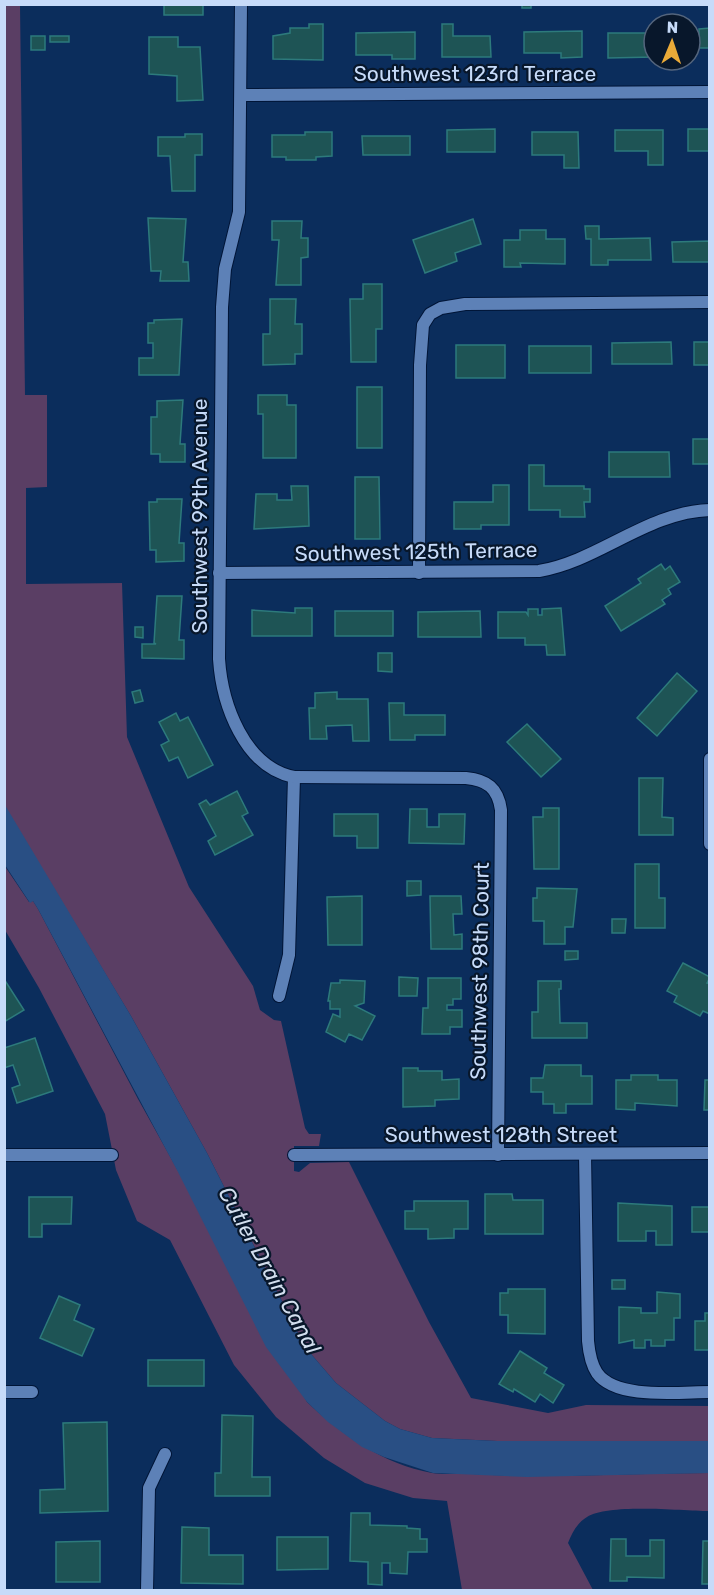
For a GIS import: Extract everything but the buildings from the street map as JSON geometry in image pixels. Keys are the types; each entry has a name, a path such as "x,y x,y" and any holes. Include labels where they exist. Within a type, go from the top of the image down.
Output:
{"street":[{"name":"Southwest 99th Avenue","path":"241,4 239,212 225,268 222,299 219,659 226,702 242,735 273,771 294,777"},
{"name":"Southwest 123rd Terrace","path":"241,95 710,92"},
{"path":"419,573 420,364 423,325 430,314 441,308 465,304 710,302"},
{"name":"Southwest 125th Terrace","path":"219,573 522,573 556,568 579,561 653,523 688,512 710,510"},
{"path":"710,759 710,844"},
{"path":"279,996 289,955 294,777"},
{"name":"Southwest 98th Court","path":"294,777 466,778 484,781 494,789 501,810 498,1155"},
{"name":"Southwest 128th Street","path":"294,1155 710,1153"},
{"path":"585,1154 588,1341 594,1368 612,1385 636,1391 710,1392"},
{"path":"4,1155 112,1155"},
{"path":"4,1392 32,1392"},
{"path":"147,1590 149,1488 165,1454"}],"shaded area":[{"path":"4,5 20,5 25,395 47,395 47,487 26,488 26,584 122,583 127,737 189,887 253,986 260,1010 274,1020 281,1021 305,1128 309,1134 321,1134 319,1146 294,1146 294,1171 299,1172 310,1163 349,1162 429,1322 471,1398 548,1413 586,1405 709,1406 709,1441 497,1441 432,1438 400,1429 385,1421 336,1383 305,1347 207,1153 131,1016 5,808"},
{"path":"4,865 29,902 33,901 38,909 138,1099 307,1402 334,1426 364,1446 397,1463 432,1473 532,1476 709,1473 709,1511 628,1509 612,1510 587,1517 580,1522 568,1543 593,1590 462,1590 447,1501 413,1498 365,1483 324,1458 276,1417 234,1365 170,1240 137,1221 116,1170 105,1114 39,988 5,930"}],"water":[{"path":"5,805 131,1016 207,1153 305,1347 336,1383 385,1421 400,1429 432,1438 497,1441 709,1441 709,1473 527,1477 433,1473 384,1457 362,1447 328,1422 307,1402 266,1347 178,1172 38,909 33,901 30,903 5,865"}],"water label":[{"name":"Cutler Drain Canal","path":"270,1270"}]}
